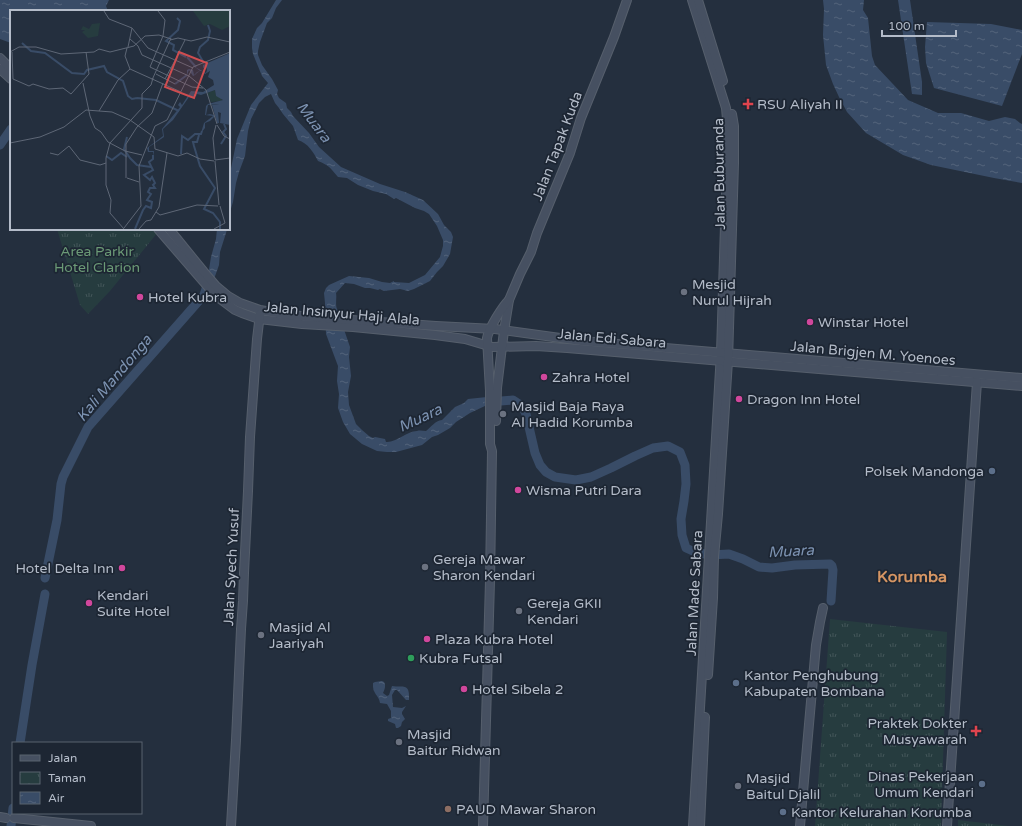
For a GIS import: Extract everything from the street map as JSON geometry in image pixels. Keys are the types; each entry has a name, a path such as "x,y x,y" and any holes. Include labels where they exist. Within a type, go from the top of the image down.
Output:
{"street":[{"name":"Jalan Tapak Kuda","path":"494,391 506,347 503,339 507,331 509,300 531,252 537,233 570,153 581,118 614,37 627,0"},
{"name":"Jalan Buburanda","path":"692,0 726,108 727,118 724,357"},
{"name":"Jalan Buburanda","path":"698,0 718,64 734,126 734,195 724,357"},
{"path":"0,58 10,68"},
{"path":"0,69 10,78"},
{"name":"Jalan Insinyur Haji Alala","path":"159,230 235,310 242,313 352,324 490,329 507,331"},
{"name":"Jalan Insinyur Haji Alala","path":"170,230 202,276"},
{"name":"Jalan Tapak Kuda","path":"490,329 509,300"},
{"name":"Jalan Syech Yusuf","path":"231,826 241,629 244,601 250,437 260,315"},
{"name":"Jalan Insinyur Haji Alala","path":"352,324 465,339 496,348 506,347"},
{"path":"483,826 490,581 492,451 490,444 494,391 487,335 490,329"},
{"name":"Jalan Edi Sabara","path":"507,331 724,357"},
{"name":"Jalan Edi Sabara","path":"506,347 536,346 724,357"},
{"name":"Jalan Brigjen M. Yoenoes","path":"724,357 802,360 1022,378"},
{"name":"Jalan Brigjen M. Yoenoes","path":"724,357 1022,386"},
{"name":"Jalan Made Sabara","path":"693,826 707,685 713,598 713,540 724,357"},
{"path":"947,826 977,382"},
{"name":"Jalan Made Sabara","path":"700,826 701,739 708,565 713,540"},
{"path":"800,826 816,646 823,608"},
{"path":"6,818 91,826"}],"green space":[{"name":"Area Parkir Hotel Clarion","path":"57,230 156,230 158,232 110,291 88,314 80,305"},
{"path":"830,619 947,632 941,826 815,826"},
{"path":"958,820 1009,826 958,826"}],"water":[{"path":"0,0 109,0 106,6 108,10 10,10 10,43 0,39"},
{"name":"Muara","path":"276,0 282,0 276,8 272,18 267,23 260,42 258,55 262,65 278,90 277,94 279,98 286,103 287,108 293,116 309,133 319,147 341,167 380,184 405,192 423,200 438,214 453,237 450,254 443,266 430,281 414,289 408,291 400,289 384,291 345,283 336,293 336,307 350,347 349,357 351,376 348,392 349,405 356,424 369,436 373,438 385,439 386,442 390,442 409,433 426,431 435,423 442,420 455,407 464,403 468,399 487,397 487,405 470,413 450,428 432,437 422,445 396,452 377,451 362,444 350,434 343,422 338,408 338,366 326,334 324,293 329,285 349,276 369,278 390,283 394,281 409,283 425,275 440,257 443,246 443,240 437,226 429,214 396,198 394,199 386,194 358,185 347,178 338,177 324,163 318,161 308,146 302,141 298,140 293,126 275,103 271,94 259,103 251,119 245,156 236,183 230,212 230,173 237,139 251,105 268,83 262,76 252,48 252,39 257,28 262,23"},
{"path":"823,0 864,0 863,10 868,18 872,56 875,65 908,100 938,113 961,113 989,121 1005,117 1015,119 1022,124 1022,183 931,165 903,155 866,133 847,112 833,84 826,65 823,35"},
{"path":"898,0 910,0 922,82 922,95 912,94"},
{"path":"927,22 991,24 1022,30 1022,54 1002,106 934,88 926,63 925,47"},
{"path":"217,230 227,230 220,252 219,265 214,279 208,276"},
{"path":"384,682 385,686 383,693 387,696 389,695 392,686 405,687 408,690 409,700 406,700 397,690 395,690 392,695 393,707 402,708 406,706 402,712 405,719 398,728 396,728 395,724 388,721 388,719 391,718 391,711 387,704 380,703 374,690 373,683"}],"waterway":[{"path":"0,145 10,130"},
{"name":"Kali Mandonga","path":"45,578 57,520 61,484 88,427 204,295 209,279"},
{"name":"Muara","path":"489,402 513,400 522,406 526,414 535,453 540,465 546,472 555,477 576,480 591,477 653,448 668,446 680,452 685,465 686,484 681,519 682,535 686,548 695,552 710,555 729,554 759,567 772,568 795,565 830,564 833,570 831,601"},
{"name":"Kali Mandonga","path":"20,742 45,594"},
{"name":"Kali Mandonga","path":"11,826 12,814"}],"place":[{"name":"RSU Aliyah II","path":"748,104"},
{"name":"Mesjid Nurul Hijrah","path":"684,292"},
{"name":"Hotel Kubra","path":"140,297"},
{"name":"Winstar Hotel","path":"810,322"},
{"name":"Zahra Hotel","path":"544,377"},
{"name":"Dragon Inn Hotel","path":"739,399"},
{"name":"Masjid Baja Raya Al Hadid Korumba","path":"503,414"},
{"name":"Polsek Mandonga","path":"992,471"},
{"name":"Wisma Putri Dara","path":"518,490"},
{"name":"Gereja Mawar Sharon Kendari","path":"425,567"},
{"name":"Hotel Delta Inn","path":"122,568"},
{"name":"Kendari Suite Hotel","path":"89,603"},
{"name":"Gereja GKII Kendari","path":"519,611"},
{"name":"Masjid Al Jaariyah","path":"261,635"},
{"name":"Plaza Kubra Hotel","path":"427,639"},
{"name":"Kubra Futsal","path":"411,658"},
{"name":"Kantor Penghubung Kabupaten Bombana","path":"736,683"},
{"name":"Hotel Sibela 2","path":"464,689"},
{"name":"Praktek Dokter Musyawarah","path":"976,731"},
{"name":"Masjid Baitur Ridwan","path":"399,742"},
{"name":"Dinas Pekerjaan Umum Kendari","path":"982,784"},
{"name":"Masjid Baitul Djalil","path":"738,786"},
{"name":"PAUD Mawar Sharon","path":"448,809"},
{"name":"Kantor Kelurahan Korumba","path":"783,812"}],"district":[{"name":"Korumba","path":"912,576"}]}
